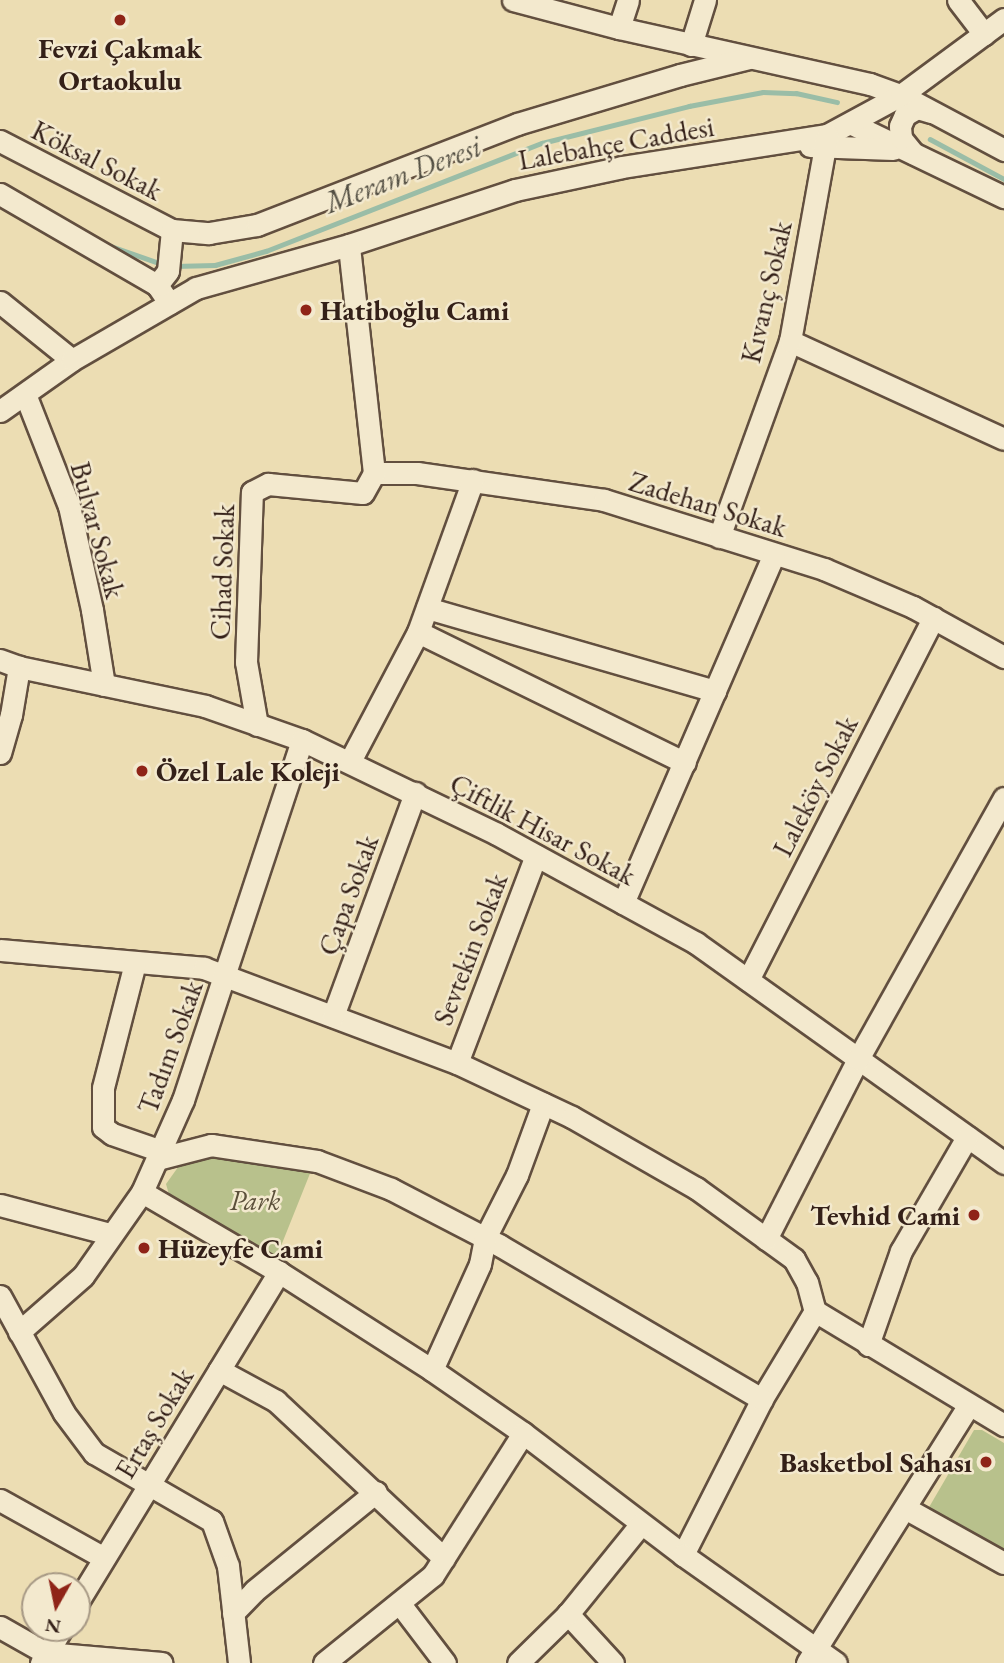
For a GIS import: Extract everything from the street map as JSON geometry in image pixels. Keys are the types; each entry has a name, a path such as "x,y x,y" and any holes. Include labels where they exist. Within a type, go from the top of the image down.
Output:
{"street":[{"path":"513,0 691,45 870,84 901,95 1004,150"},
{"path":"619,28 628,0"},
{"path":"691,45 705,0"},
{"path":"958,0 984,34"},
{"path":"826,141 901,95 1004,19"},
{"path":"172,236 257,225 517,124 680,75 749,58"},
{"path":"914,153 901,138 900,126 905,116 917,108 934,113"},
{"path":"852,124 1004,197"},
{"name":"Köksal Sokak","path":"0,141 172,236 164,286"},
{"name":"Lalebahçe Caddesi","path":"0,411 72,360 164,286 196,288 349,245 514,190 622,167 770,145 826,141 914,153"},
{"name":"Kıvanç Sokak","path":"719,537 790,341 826,141"},
{"path":"0,194 164,286"},
{"path":"349,245 374,473"},
{"path":"0,302 72,360"},
{"path":"790,341 1004,439"},
{"name":"Bulvar Sokak","path":"24,394 69,506 92,610 104,685"},
{"name":"Zadehan Sokak","path":"374,473 417,473 604,500 824,569 933,618 1004,657"},
{"name":"Cihad Sokak","path":"257,724 246,663 252,492 268,484 363,493 374,473"},
{"path":"350,761 418,632 473,480"},
{"path":"623,903 774,554"},
{"path":"427,608 716,691"},
{"name":"Laleköy Sokak","path":"748,980 933,618"},
{"path":"418,632 685,763"},
{"path":"0,753 11,715 9,663"},
{"name":"Çiftlik Hisar Sokak","path":"9,663 205,706 302,740 415,793 536,855 696,943 1004,1163"},
{"name":"Tadım Sokak","path":"19,1332 83,1276 142,1192 183,1100 302,740"},
{"name":"Çapa Sokak","path":"333,1017 415,793"},
{"path":"766,1239 858,1059 1004,798"},
{"name":"Sevtekin Sokak","path":"457,1063 536,855"},
{"path":"0,950 204,968 457,1063 543,1104 695,1188 794,1259 807,1282 816,1311 868,1345 1004,1425"},
{"path":"135,963 103,1088 103,1127 112,1134 159,1155 211,1145 317,1161 391,1189 485,1238 762,1399"},
{"path":"432,1370 480,1264 485,1238 517,1175 543,1104"},
{"path":"868,1345 901,1251 967,1136"},
{"path":"142,1192 279,1272 432,1370 523,1433 812,1657 836,1663"},
{"path":"0,1205 110,1234"},
{"name":"Ertaş Sokak","path":"91,1580 279,1272"},
{"path":"0,1296 64,1413 94,1453 212,1521 228,1566 239,1663"},
{"path":"682,1555 762,1399 816,1311"},
{"path":"219,1370 276,1401 444,1558"},
{"path":"812,1657 969,1405"},
{"path":"324,1663 433,1575 523,1433"},
{"path":"233,1613 254,1591 376,1492"},
{"path":"0,1500 104,1558"},
{"path":"905,1508 1004,1563"},
{"path":"518,1663 568,1614 642,1524"},
{"path":"400,1604 445,1663"},
{"path":"568,1614 613,1663"},
{"path":"0,1627 43,1658 162,1663"},
{"path":"43,1658 53,1642"}],"green space":[{"name":"Park","path":"210,1153 311,1171 275,1261 170,1198 166,1184 186,1156"},
{"path":"974,1430 982,1430 1004,1443 1004,1556 928,1509"}],"waterway":[{"name":"Meram Deresi","path":"174,266 215,265 266,251 542,143 689,106 763,92 796,93 837,102"},
{"name":"Meram Deresi","path":"930,139 1004,179"},
{"name":"Meram Deresi","path":"108,245 162,264"}],"place":[{"name":"Fevzi Çakmak Ortaokulu","path":"120,20"},
{"name":"Hatiboğlu Cami","path":"306,310"},
{"name":"Özel Lale Koleji","path":"142,771"},
{"name":"Tevhid Cami","path":"974,1215"},
{"name":"Hüzeyfe Cami","path":"144,1248"},
{"name":"Basketbol Sahası","path":"986,1462"}]}
